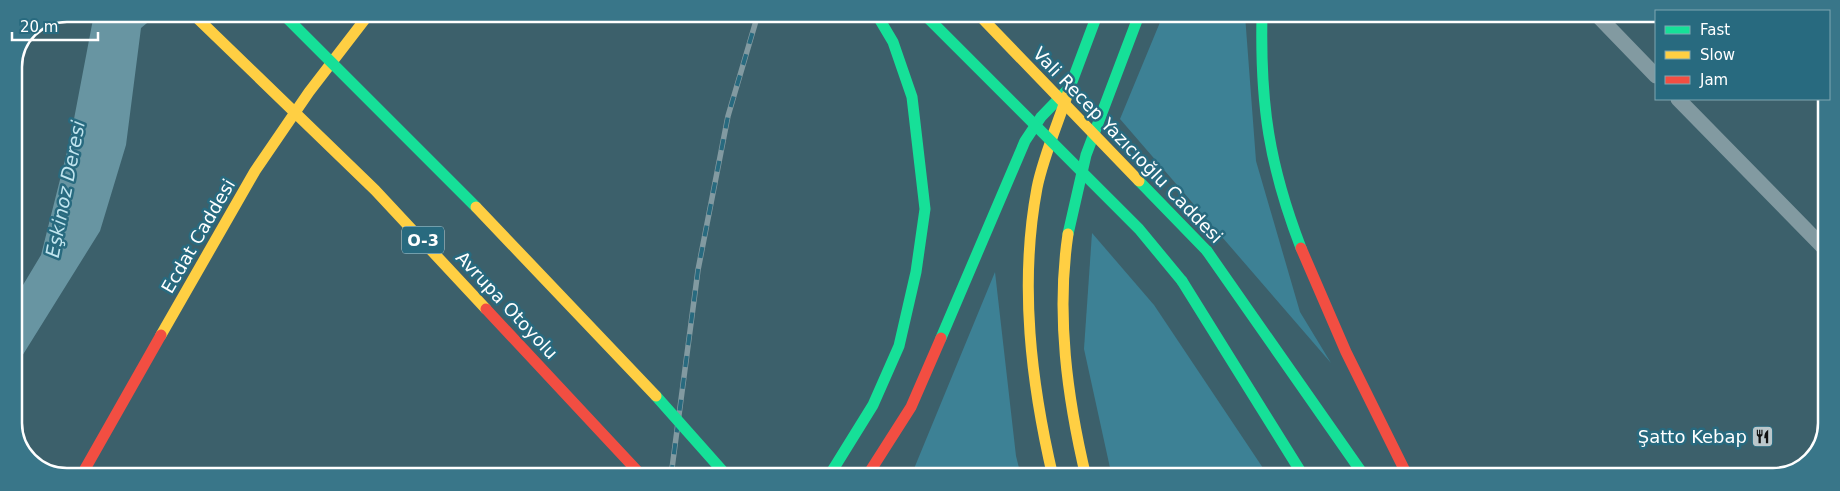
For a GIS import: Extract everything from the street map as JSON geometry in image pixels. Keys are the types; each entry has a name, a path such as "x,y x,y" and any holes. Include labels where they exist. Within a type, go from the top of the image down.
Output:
{"main road":[{"name":"Avrupa Otoyolu","path":"201,22 375,190 635,468"},
{"path":"290,22 496,226 618,354 720,468"},
{"name":"Ecdat Caddesi","path":"86,468 255,171 309,92 361,22"},
{"path":"834,468 874,405 899,346 916,272 925,209 912,96 893,42 881,22"},
{"path":"932,22 1138,229 1182,280 1298,468"},
{"name":"Vali Recep Yazıcıoğlu Caddesi","path":"986,22 1207,251 1358,468"},
{"path":"1051,468 1042,432 1028,341 1029,263 1038,187 1070,87 1094,22"},
{"path":"1084,468 1068,383 1062,312 1064,257 1079,177 1106,96 1136,22"},
{"path":"1262,22 1261,70 1267,133 1286,205 1316,285 1404,468"},
{"path":"872,468 911,406 1025,141 1041,117 1070,87"}],"lane":[{"path":"1604,22 1655,75"},
{"path":"1679,100 1817,241"}],"shaded area":[{"path":"1160,22 1246,22 1256,161 1300,312 1331,363 1120,119"},
{"path":"1092,233 1154,305 1263,468 1110,468 1084,349"},
{"path":"995,272 1016,456 1019,468 914,468"}],"water":[{"name":"Eşkinoz Deresi","path":"92,22 148,22 141,28 126,145 100,231 23,355 23,286 41,255 70,140"}],"railway":[{"path":"672,468 698,270 728,116 756,22"}],"traffic: fast":[{"path":"291,22 476,207"},
{"path":"834,468 873,405 899,346 916,272 925,209 912,97 893,42 881,22"},
{"path":"932,22 1139,229 1182,281"},
{"path":"941,338 1025,141 1041,117 1070,87 1094,22"},
{"path":"1068,234 1086,155 1136,22"},
{"path":"1262,22 1263,77 1269,134 1281,189 1301,248"},
{"path":"1139,181 1207,251"},
{"path":"1207,251 1359,468"},
{"path":"1182,281 1298,468"},
{"path":"656,396 720,468"}],"traffic: slow":[{"path":"201,22 375,190 486,309"},
{"path":"161,335 255,171 309,92 363,22"},
{"path":"986,22 1139,181"},
{"path":"1051,468 1039,406 1030,333 1028,297 1029,260 1037,188 1047,151 1070,87"},
{"path":"476,207 656,396"},
{"path":"1068,234 1063,295 1065,356 1073,417 1084,468"}],"traffic: jam":[{"path":"1301,248 1346,352 1404,468"},
{"path":"486,309 635,468"},
{"path":"86,468 161,335"},
{"path":"872,468 911,407 941,338"}],"place":[{"name":"Şatto Kebap","path":"1763,436"}]}
